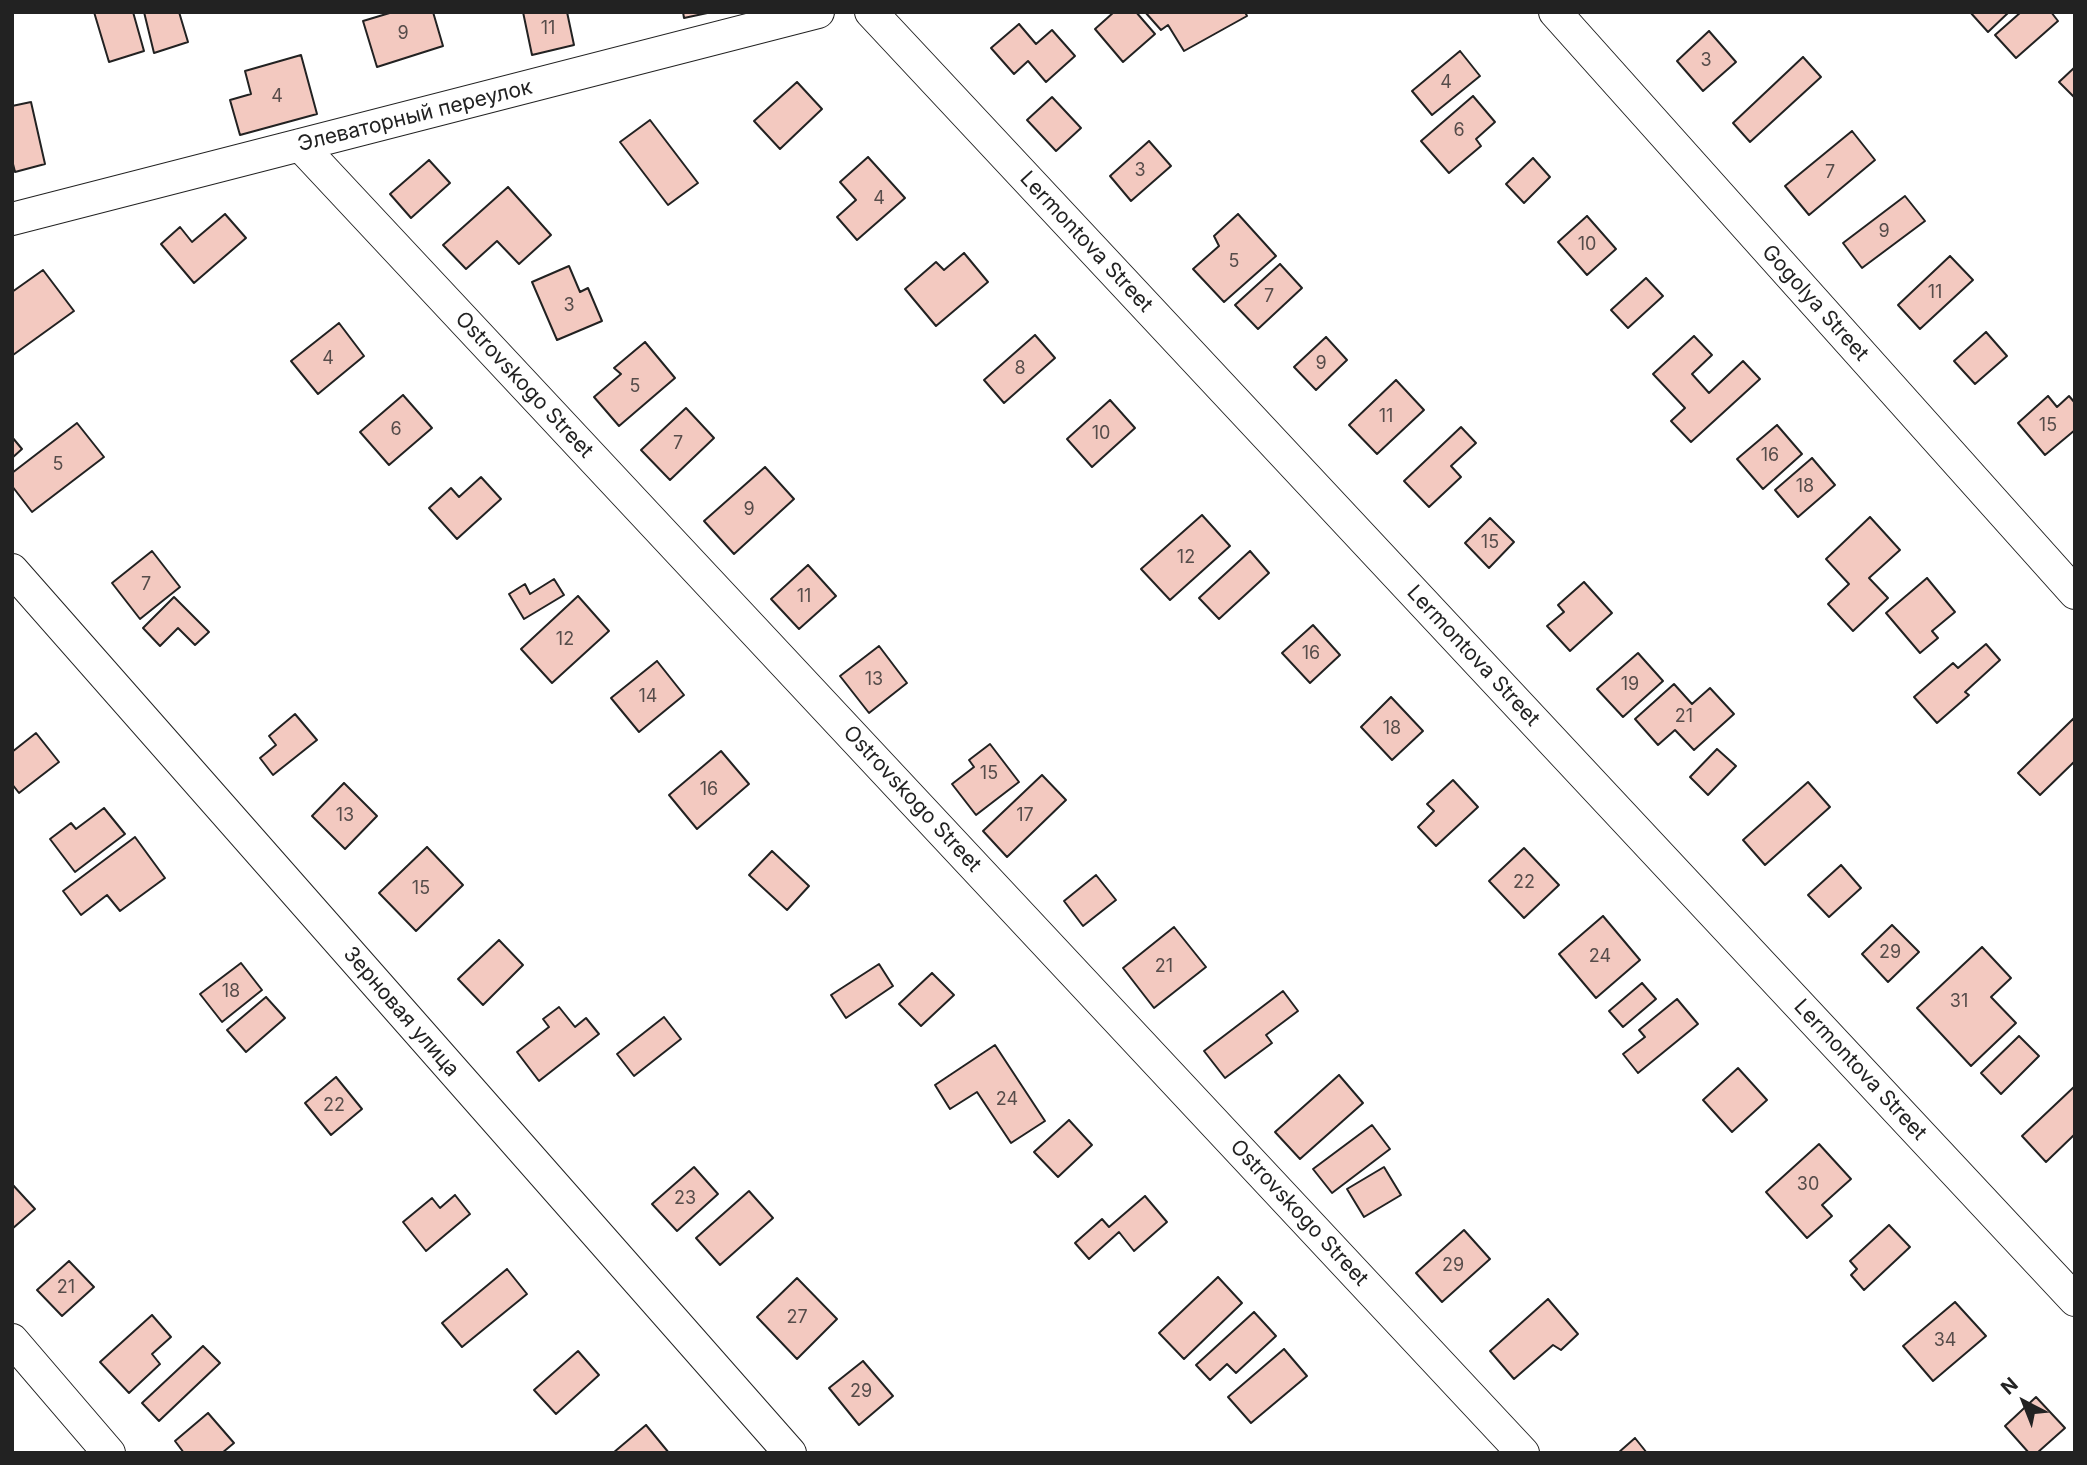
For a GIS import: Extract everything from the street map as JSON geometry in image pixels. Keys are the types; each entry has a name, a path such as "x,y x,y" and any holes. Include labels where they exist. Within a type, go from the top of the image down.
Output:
{"street":[{"name":"Элеваторный переулок","path":"12,219 818,12"},
{"name":"Lermontova Street","path":"871,12 2075,1300"},
{"name":"Gogolya Street","path":"1555,12 2075,593"},
{"name":"Ostrovskogo Street","path":"300,145 1523,1453"},
{"name":"Зерновая улица","path":"12,570 790,1453"},
{"path":"12,1340 109,1453"}],"building":[{"path":"94,12 133,12 144,51 109,62"},
{"path":"144,12 179,12 188,42 154,53"},
{"path":"393,12 433,12 443,46 377,67 363,21"},
{"path":"523,12 567,12 574,45 532,55"},
{"path":"683,12 712,12 684,18"},
{"path":"1114,12 1136,12 1155,34 1123,62 1095,29"},
{"path":"1145,12 1245,12 1247,16 1184,51 1168,25 1161,30"},
{"path":"1970,12 2009,12 1988,32"},
{"path":"2021,12 2051,12 2058,21 2016,58 1995,35"},
{"path":"1019,24 1036,44 1052,30 1075,56 1046,82 1028,61 1014,74 991,48"},
{"path":"1709,31 1736,62 1703,91 1677,61"},
{"path":"1460,51 1480,76 1432,115 1412,91"},
{"path":"301,55 317,114 240,135 230,100 251,94 245,71"},
{"path":"1803,57 1821,77 1750,142 1733,123"},
{"path":"2075,67 2075,98 2059,82"},
{"path":"797,82 822,109 780,149 754,121"},
{"path":"1473,96 1495,122 1476,139 1481,146 1449,173 1421,141"},
{"path":"1052,97 1081,128 1056,151 1027,120"},
{"path":"31,102 45,164 15,172 12,160 12,106"},
{"path":"650,120 698,183 668,205 620,142"},
{"path":"1852,131 1875,160 1809,215 1785,186"},
{"path":"1149,141 1171,166 1131,201 1110,176"},
{"path":"868,157 905,198 857,240 837,217 856,200 840,182"},
{"path":"1533,158 1550,177 1524,203 1506,184"},
{"path":"429,160 450,183 411,218 390,194"},
{"path":"508,187 551,235 519,264 497,241 466,269 443,245"},
{"path":"1905,196 1925,221 1862,268 1843,243"},
{"path":"225,214 246,238 194,283 161,244 180,227 192,242"},
{"path":"1238,214 1276,256 1224,302 1193,269 1219,246 1214,236"},
{"path":"1587,216 1616,249 1587,275 1558,242"},
{"path":"964,253 988,282 936,326 905,289 936,262 944,270"},
{"path":"1950,256 1973,280 1920,329 1898,305"},
{"path":"1280,264 1302,288 1258,329 1235,305"},
{"path":"569,266 580,292 588,288 602,321 557,340 532,282"},
{"path":"43,270 74,311 13,355 12,292"},
{"path":"1646,278 1663,296 1628,328 1611,310"},
{"path":"339,323 364,356 318,394 291,361"},
{"path":"1986,332 2007,356 1975,384 1954,361"},
{"path":"1035,335 1055,358 1004,403 984,380"},
{"path":"1694,336 1712,355 1692,374 1709,393 1743,361 1760,379 1691,442 1671,421 1685,408 1653,374"},
{"path":"1326,337 1347,360 1316,390 1294,367"},
{"path":"645,342 675,378 619,426 594,397 621,374 614,368"},
{"path":"1396,380 1424,410 1377,454 1349,425"},
{"path":"403,395 432,428 389,465 360,432"},
{"path":"2048,396 2057,407 2069,396 2075,403 2075,430 2045,455 2018,423"},
{"path":"1110,400 1135,428 1092,467 1067,439"},
{"path":"686,408 714,438 670,480 641,450"},
{"path":"77,423 104,457 32,512 12,486 12,473"},
{"path":"1777,425 1802,454 1763,489 1737,459"},
{"path":"1461,427 1476,443 1451,466 1461,477 1429,507 1404,481"},
{"path":"12,437 22,449 12,458"},
{"path":"1812,458 1835,485 1798,517 1775,490"},
{"path":"765,467 794,499 734,554 704,521"},
{"path":"481,477 501,499 457,539 429,508 451,488 459,497"},
{"path":"1202,515 1230,546 1170,600 1141,569"},
{"path":"1870,517 1900,550 1869,578 1888,598 1853,631 1828,604 1849,584 1826,559"},
{"path":"1490,518 1514,542 1489,568 1465,543"},
{"path":"152,551 180,587 140,619 112,583"},
{"path":"1250,551 1269,573 1219,619 1199,598"},
{"path":"808,565 836,596 799,629 771,599"},
{"path":"1927,578 1955,612 1932,631 1938,638 1920,653 1886,613"},
{"path":"554,579 564,595 524,619 509,594 525,584 530,594"},
{"path":"1584,582 1612,613 1570,651 1547,626 1564,612 1558,605"},
{"path":"578,596 609,631 552,683 521,649"},
{"path":"174,597 209,632 195,645 178,628 160,646 143,628"},
{"path":"1313,625 1340,655 1310,683 1282,653"},
{"path":"1986,644 2000,660 1965,692 1969,695 1937,723 1914,697 1953,663 1958,668"},
{"path":"879,646 907,683 869,713 840,676"},
{"path":"1638,653 1663,681 1623,717 1597,689"},
{"path":"657,661 684,695 639,732 611,698"},
{"path":"1674,684 1692,704 1710,688 1734,714 1694,750 1675,730 1658,745 1635,719"},
{"path":"1391,697 1423,731 1392,760 1361,727"},
{"path":"295,714 317,740 273,775 260,758 276,745 269,736"},
{"path":"2074,718 2075,761 2040,795 2018,773"},
{"path":"36,733 59,762 19,793 12,784 12,752"},
{"path":"990,744 1019,782 976,815 952,784 974,767 969,760"},
{"path":"1717,749 1736,766 1708,795 1690,777"},
{"path":"721,751 749,784 697,829 669,795"},
{"path":"1042,775 1066,800 1007,857 983,831"},
{"path":"1453,780 1478,807 1436,846 1418,827 1434,811 1427,804"},
{"path":"1808,782 1830,807 1765,865 1743,840"},
{"path":"344,783 377,816 345,849 312,816"},
{"path":"104,808 125,834 75,872 50,839 71,823 76,829"},
{"path":"135,837 165,878 120,911 107,895 81,915 63,891"},
{"path":"427,847 463,885 416,931 379,893"},
{"path":"1524,848 1559,885 1524,918 1489,881"},
{"path":"772,851 809,886 787,910 749,875"},
{"path":"1841,865 1861,888 1829,917 1808,895"},
{"path":"1096,875 1116,900 1083,926 1064,901"},
{"path":"1603,916 1640,960 1596,998 1559,954"},
{"path":"1892,925 1919,952 1888,982 1862,954"},
{"path":"1174,927 1206,967 1154,1008 1123,968"},
{"path":"499,940 523,965 483,1005 458,979"},
{"path":"1982,947 2011,978 1991,997 2016,1023 1971,1066 1917,1008"},
{"path":"241,963 262,990 222,1022 200,994"},
{"path":"879,964 893,986 846,1018 831,995"},
{"path":"932,973 954,995 921,1026 899,1004"},
{"path":"1642,983 1656,999 1623,1027 1609,1011"},
{"path":"1283,991 1298,1011 1266,1035 1272,1043 1225,1078 1204,1051"},
{"path":"266,997 285,1018 246,1052 227,1030"},
{"path":"1677,999 1698,1024 1638,1073 1623,1054 1645,1037 1639,1030"},
{"path":"559,1007 575,1027 586,1018 599,1034 539,1081 517,1052 549,1027 543,1019"},
{"path":"664,1017 681,1039 634,1076 617,1054"},
{"path":"2019,1036 2039,1056 2001,1094 1981,1073"},
{"path":"995,1045 1045,1121 1011,1143 977,1092 950,1109 935,1085"},
{"path":"1738,1068 1767,1100 1732,1132 1703,1100"},
{"path":"1339,1075 1363,1103 1300,1159 1275,1132"},
{"path":"336,1077 362,1109 331,1135 305,1103"},
{"path":"2075,1086 2075,1134 2046,1162 2022,1136"},
{"path":"1069,1120 1092,1145 1058,1177 1034,1152"},
{"path":"1372,1125 1390,1149 1332,1193 1313,1169"},
{"path":"1819,1144 1851,1179 1822,1205 1832,1216 1807,1238 1766,1192"},
{"path":"694,1167 718,1194 677,1231 652,1204"},
{"path":"1384,1167 1401,1195 1364,1217 1347,1189"},
{"path":"12,1184 35,1209 12,1229"},
{"path":"749,1191 773,1218 720,1265 696,1238"},
{"path":"455,1195 470,1214 426,1251 403,1222 432,1198 440,1208"},
{"path":"1145,1196 1167,1222 1134,1251 1119,1232 1089,1259 1075,1243 1102,1219 1109,1227"},
{"path":"1889,1225 1910,1247 1864,1290 1851,1275 1857,1269 1850,1261"},
{"path":"1464,1230 1490,1259 1442,1302 1416,1273"},
{"path":"69,1261 94,1287 62,1316 37,1290"},
{"path":"507,1269 527,1294 462,1347 442,1323"},
{"path":"1218,1277 1242,1303 1184,1359 1159,1333"},
{"path":"797,1278 837,1319 797,1359 757,1317"},
{"path":"1548,1299 1578,1334 1561,1350 1553,1345 1514,1379 1490,1351"},
{"path":"1955,1302 1986,1336 1933,1381 1903,1346"},
{"path":"1254,1312 1276,1336 1236,1373 1227,1364 1210,1380 1196,1365"},
{"path":"152,1315 171,1337 152,1354 160,1364 129,1393 100,1362"},
{"path":"203,1346 220,1363 159,1421 142,1403"},
{"path":"1284,1349 1307,1376 1251,1423 1228,1397"},
{"path":"578,1351 599,1375 556,1414 534,1390"},
{"path":"863,1361 893,1396 859,1425 829,1388"},
{"path":"2036,1397 2065,1428 2037,1453 2029,1453 2005,1426"},
{"path":"208,1413 234,1443 222,1453 184,1453 175,1441"},
{"path":"646,1425 669,1453 613,1453"},
{"path":"1635,1438 1647,1453 1618,1453"}]}
